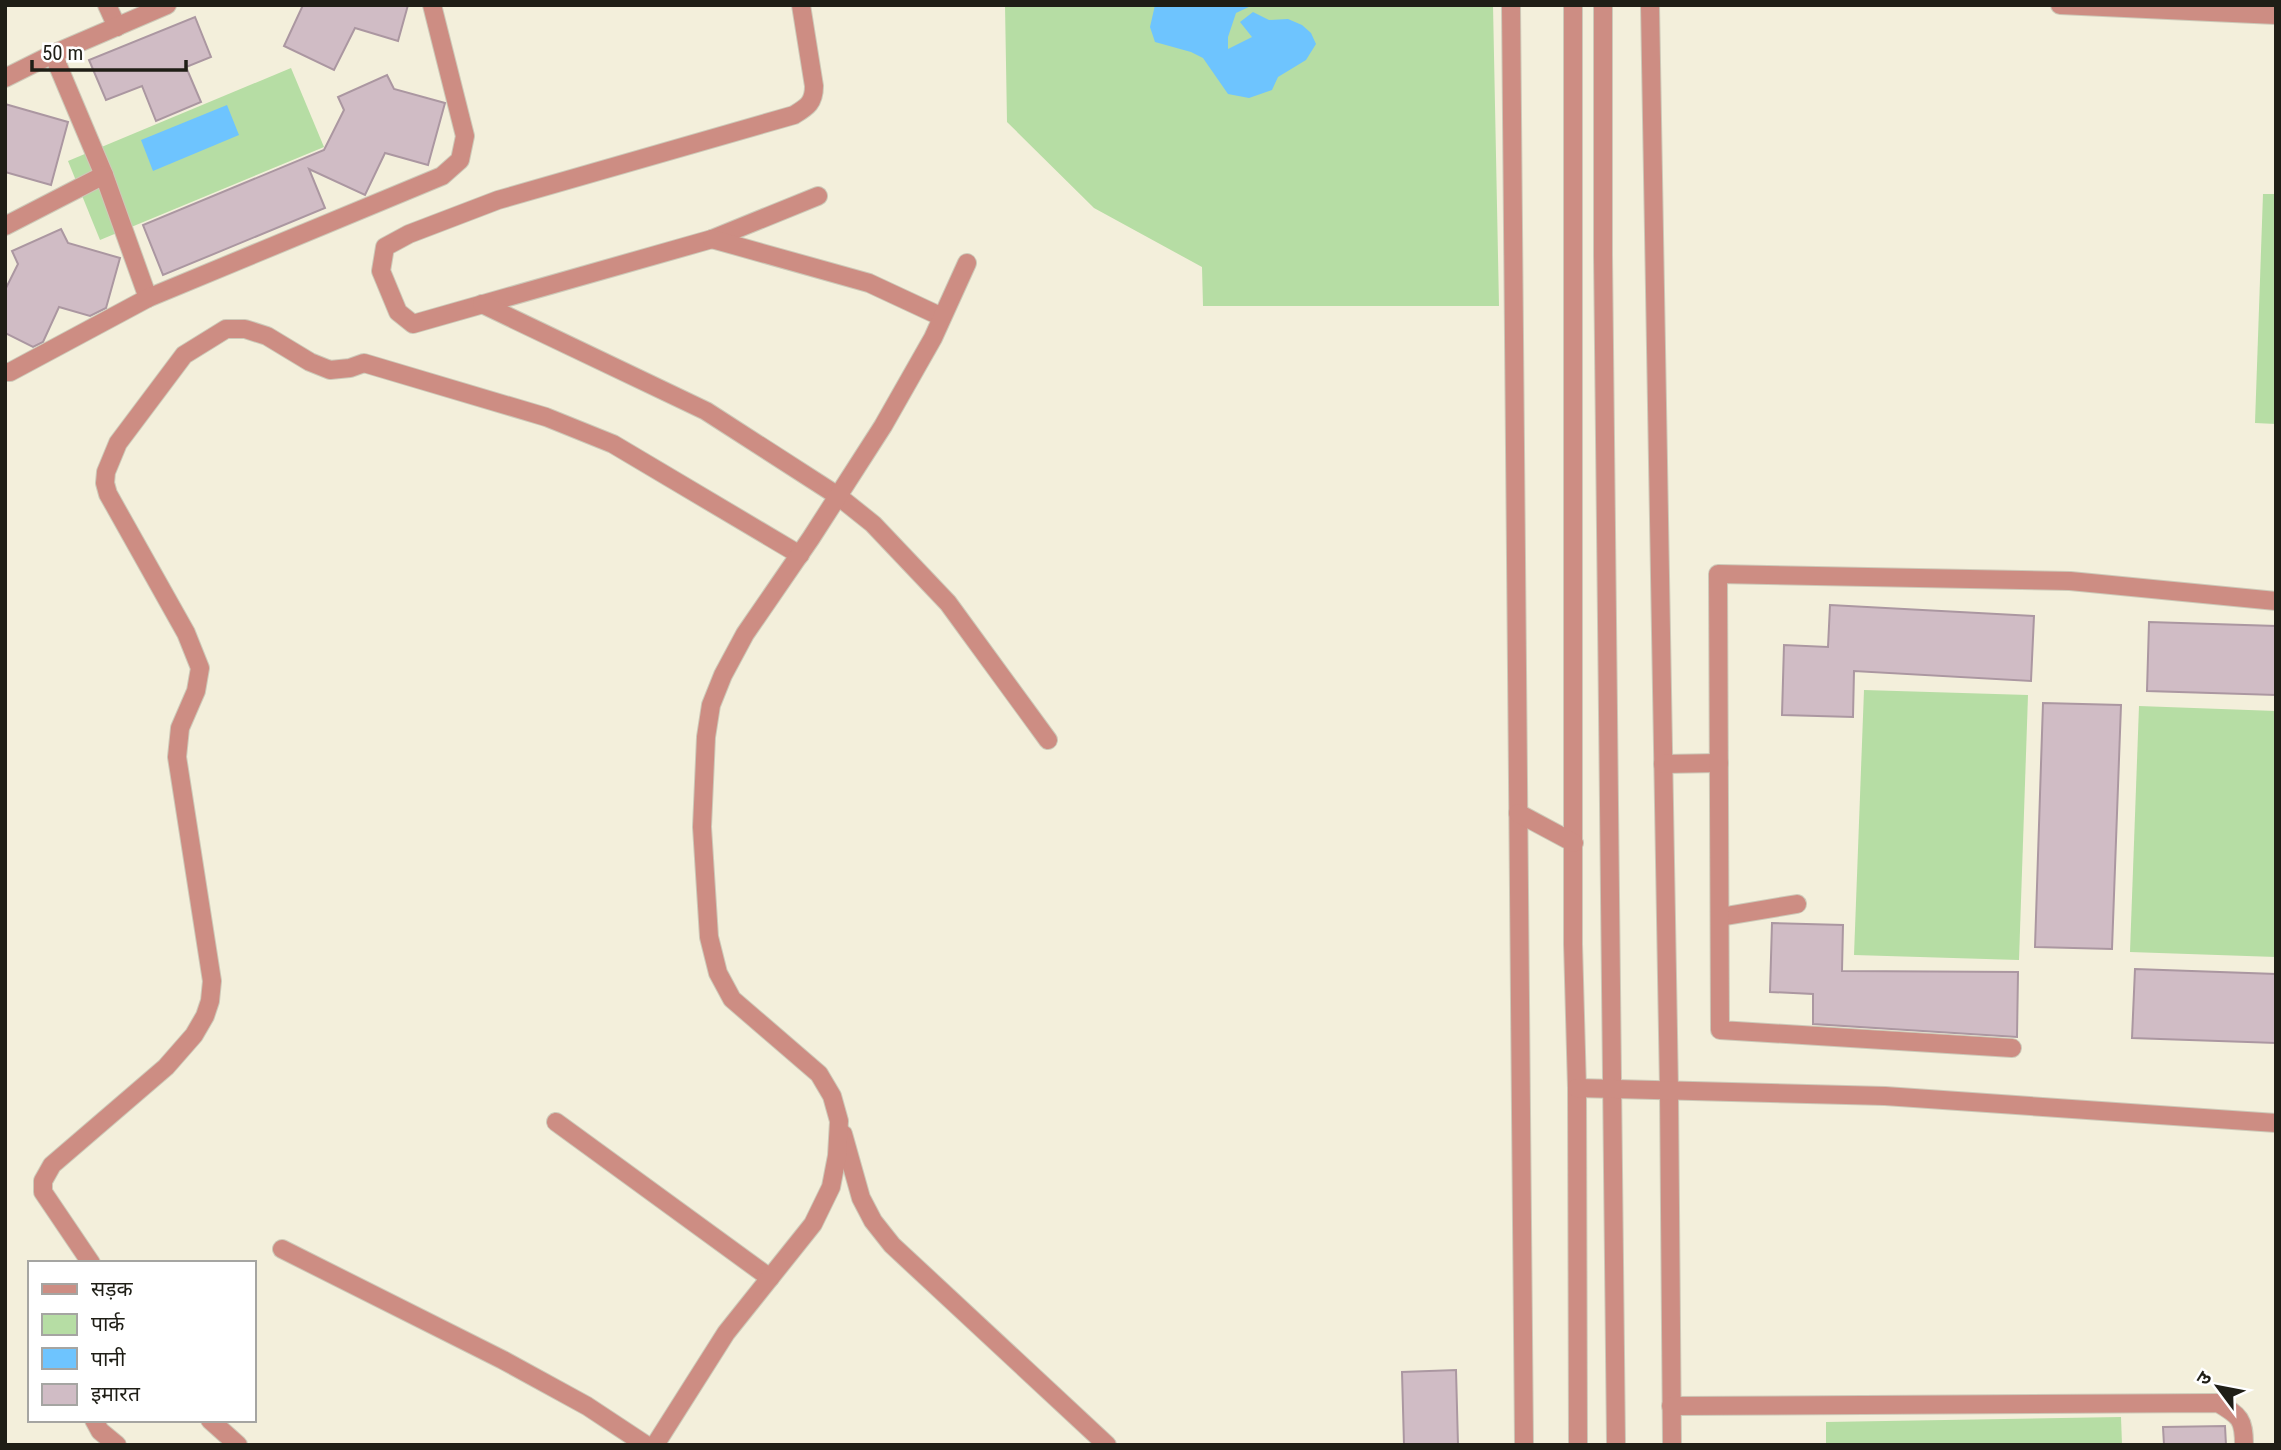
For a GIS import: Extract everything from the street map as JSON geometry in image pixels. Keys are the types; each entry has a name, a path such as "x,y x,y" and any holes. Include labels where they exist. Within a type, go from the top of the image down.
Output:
{"street":[{"path":"107,5 117,27"},
{"path":"5,372 10,372 148,298 442,176 453,167 460,160 465,136 432,5"},
{"path":"801,5 814,86 814,96 809,106 794,115 498,200 409,234 385,247 381,271 398,312 413,324 712,239 818,196"},
{"path":"1511,5 1530,819 1524,1445"},
{"path":"1573,5 1573,944 1577,1088 1578,1445"},
{"path":"1603,5 1616,1445"},
{"path":"1650,5 1669,1090 1672,1445"},
{"path":"2060,5 2235,9 2276,15"},
{"path":"5,78 159,7"},
{"path":"53,54 104,175 148,298"},
{"path":"5,226 104,175"},
{"path":"712,239 869,283 942,317"},
{"path":"967,263 933,338 883,426 800,555 745,634 711,705 706,737 702,827 709,937 718,973 733,999 819,1074 832,1096 861,1198 873,1221 892,1245 1107,1445"},
{"path":"482,304 706,411 838,496 873,524 948,603 1048,740"},
{"path":"90,1261 43,1192 45,1175 52,1165 166,1067 194,1035 210,1001 212,981 177,757 180,728 197,691 201,667 186,633 108,494 105,483 106,472 118,443 184,355 226,329 245,329 267,336 310,362 330,370 364,363 546,417 613,444 800,555"},
{"path":"2012,1048 1720,1030 1718,574 2070,581 2276,601"},
{"path":"1663,764 1719,763"},
{"path":"1530,819 1574,843"},
{"path":"1720,917 1797,904"},
{"path":"1577,1088 1885,1096 2276,1123"},
{"path":"655,1445 726,1333 813,1224 831,1187 839,1121"},
{"path":"556,1122 769,1278"},
{"path":"282,1248 503,1360 587,1406 646,1445"},
{"path":"1671,1406 2218,1403 2233,1412 2244,1426 2244,1445"},
{"path":"94,1422 100,1431 117,1445"},
{"path":"212,1422 237,1445"}],"green space":[{"path":"1005,5 1493,5 1499,306 1203,306 1202,267 1094,208 1007,122"},
{"path":"291,68 324,147 100,240 68,161"},
{"path":"2263,194 2276,194 2276,424 2255,423"},
{"path":"1864,690 2028,695 2019,960 1854,955"},
{"path":"2139,706 2276,711 2276,957 2130,952"},
{"path":"2121,1417 2122,1445 1826,1445 1826,1422"}],"water":[{"path":"1155,5 1253,5 1236,13 1228,37 1228,49 1252,37 1240,22 1253,12 1269,20 1288,19 1302,25 1311,33 1316,44 1306,60 1278,77 1272,90 1249,98 1228,94 1203,58 1155,42 1150,27"},
{"path":"227,105 239,135 153,171 141,140"}],"building":[{"path":"303,5 408,5 398,41 355,28 334,70 284,46"},
{"path":"195,17 211,57 186,67 201,102 156,121 142,86 106,100 89,60"},
{"path":"387,75 394,89 445,103 428,165 385,153 365,195 309,169 325,208 163,275 143,225 324,150 344,110 338,97"},
{"path":"5,104 68,122 51,185 5,172"},
{"path":"61,229 68,243 120,258 106,308 90,316 59,307 43,342 33,347 5,333 5,290 18,264 12,251"},
{"path":"1830,605 2034,616 2031,681 1854,671 1853,717 1782,715 1784,645 1828,647"},
{"path":"2149,622 2276,626 2276,695 2147,691"},
{"path":"2043,703 2121,705 2112,949 2035,947"},
{"path":"1772,923 1843,925 1842,971 2018,972 2017,1037 1813,1024 1813,994 1770,992"},
{"path":"2135,969 2276,974 2276,1043 2132,1038"},
{"path":"1456,1370 1458,1445 1404,1445 1402,1372"},
{"path":"2225,1426 2226,1445 2164,1445 2163,1427"}]}
